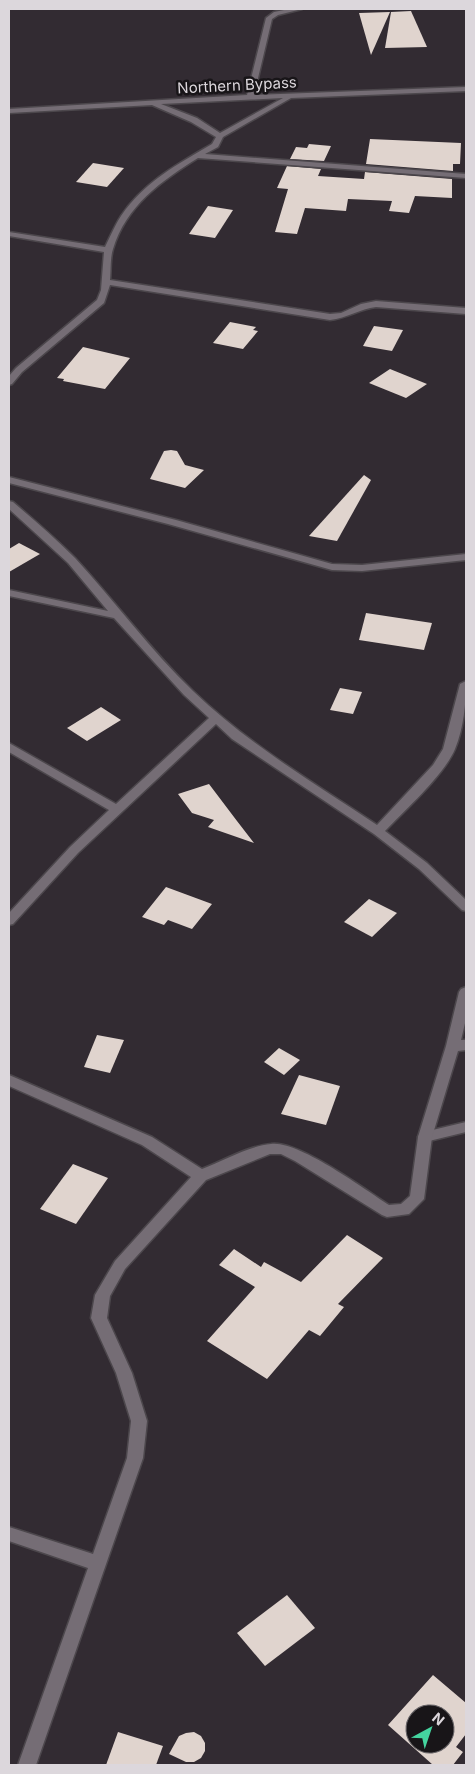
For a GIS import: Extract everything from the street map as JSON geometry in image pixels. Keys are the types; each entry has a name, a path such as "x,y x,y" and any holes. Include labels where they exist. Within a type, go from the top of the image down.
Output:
{"street":[{"path":"250,97 269,18 276,13 299,9"},
{"name":"Northern Bypass","path":"9,111 250,97 466,89"},
{"path":"9,381 101,302 108,250 124,218 143,193 168,174 215,145 220,136 292,96"},
{"path":"152,103 194,120 220,136"},
{"path":"196,156 466,176"},
{"path":"9,234 108,250"},
{"path":"105,282 330,317 350,314 364,306 376,304 466,311"},
{"path":"9,480 172,522 296,558 332,566 362,568 466,557"},
{"path":"9,504 56,545 188,693 236,736 378,831 423,866 466,907"},
{"path":"9,593 118,616"},
{"path":"378,831 437,768 450,749 466,684"},
{"path":"9,921 74,850 216,718"},
{"path":"9,746 116,809"},
{"path":"27,1765 135,1458 139,1421 124,1373 99,1318 103,1295 120,1265 201,1176 270,1149 283,1149 300,1157 387,1211 404,1210 417,1199 425,1137 459,1045 466,992"},
{"path":"9,1080 146,1141 201,1176"},
{"path":"425,1137 466,1127"},
{"path":"9,1534 98,1564"}],"building":[{"path":"411,11 427,47 385,48 391,12"},
{"path":"390,12 371,55 359,13"},
{"path":"370,139 461,143 460,164 453,164 453,171 366,164"},
{"path":"309,144 331,146 324,161 290,159 296,147 307,148"},
{"path":"93,163 124,168 107,187 76,182"},
{"path":"287,166 321,169 318,176 364,179 365,172 452,179 452,198 415,196 409,213 389,211 392,201 348,199 346,211 305,208 297,234 275,232 288,189 277,188"},
{"path":"208,206 233,210 215,238 189,234"},
{"path":"230,322 256,327 253,330 258,331 243,349 213,343"},
{"path":"374,326 403,330 392,351 363,346"},
{"path":"83,347 130,358 105,389 63,381 64,379 57,378"},
{"path":"390,369 427,384 406,398 369,383"},
{"path":"164,451 177,451 185,465 204,470 185,488 150,479"},
{"path":"364,475 371,480 337,541 309,536"},
{"path":"19,543 40,554 9,572 9,549"},
{"path":"366,613 432,623 424,650 359,640"},
{"path":"340,688 362,692 353,714 330,710"},
{"path":"101,707 121,720 87,741 67,728"},
{"path":"209,784 254,843 208,827 214,820 192,813 178,794"},
{"path":"166,887 212,904 192,929 168,920 164,925 142,917"},
{"path":"369,899 397,913 372,937 344,922"},
{"path":"97,1035 124,1040 110,1073 84,1067"},
{"path":"279,1048 300,1060 284,1075 264,1062"},
{"path":"299,1075 340,1086 326,1125 281,1114"},
{"path":"73,1164 108,1178 76,1224 40,1209"},
{"path":"347,1235 383,1258 338,1304 344,1307 320,1336 309,1330 267,1379 207,1341 255,1287 219,1265 234,1249 261,1267 264,1262 301,1282"},
{"path":"287,1595 315,1628 265,1666 237,1633"},
{"path":"433,1675 466,1703 466,1734 456,1747 463,1752 453,1765 433,1765 421,1754 455,1754 455,1704 407,1704"},
{"path":"405,1706 405,1740 388,1725"},
{"path":"118,1732 163,1746 156,1765 106,1765"},
{"path":"194,1732 201,1736 205,1743 205,1751 201,1758 194,1762 186,1762 169,1754 179,1736"}]}
